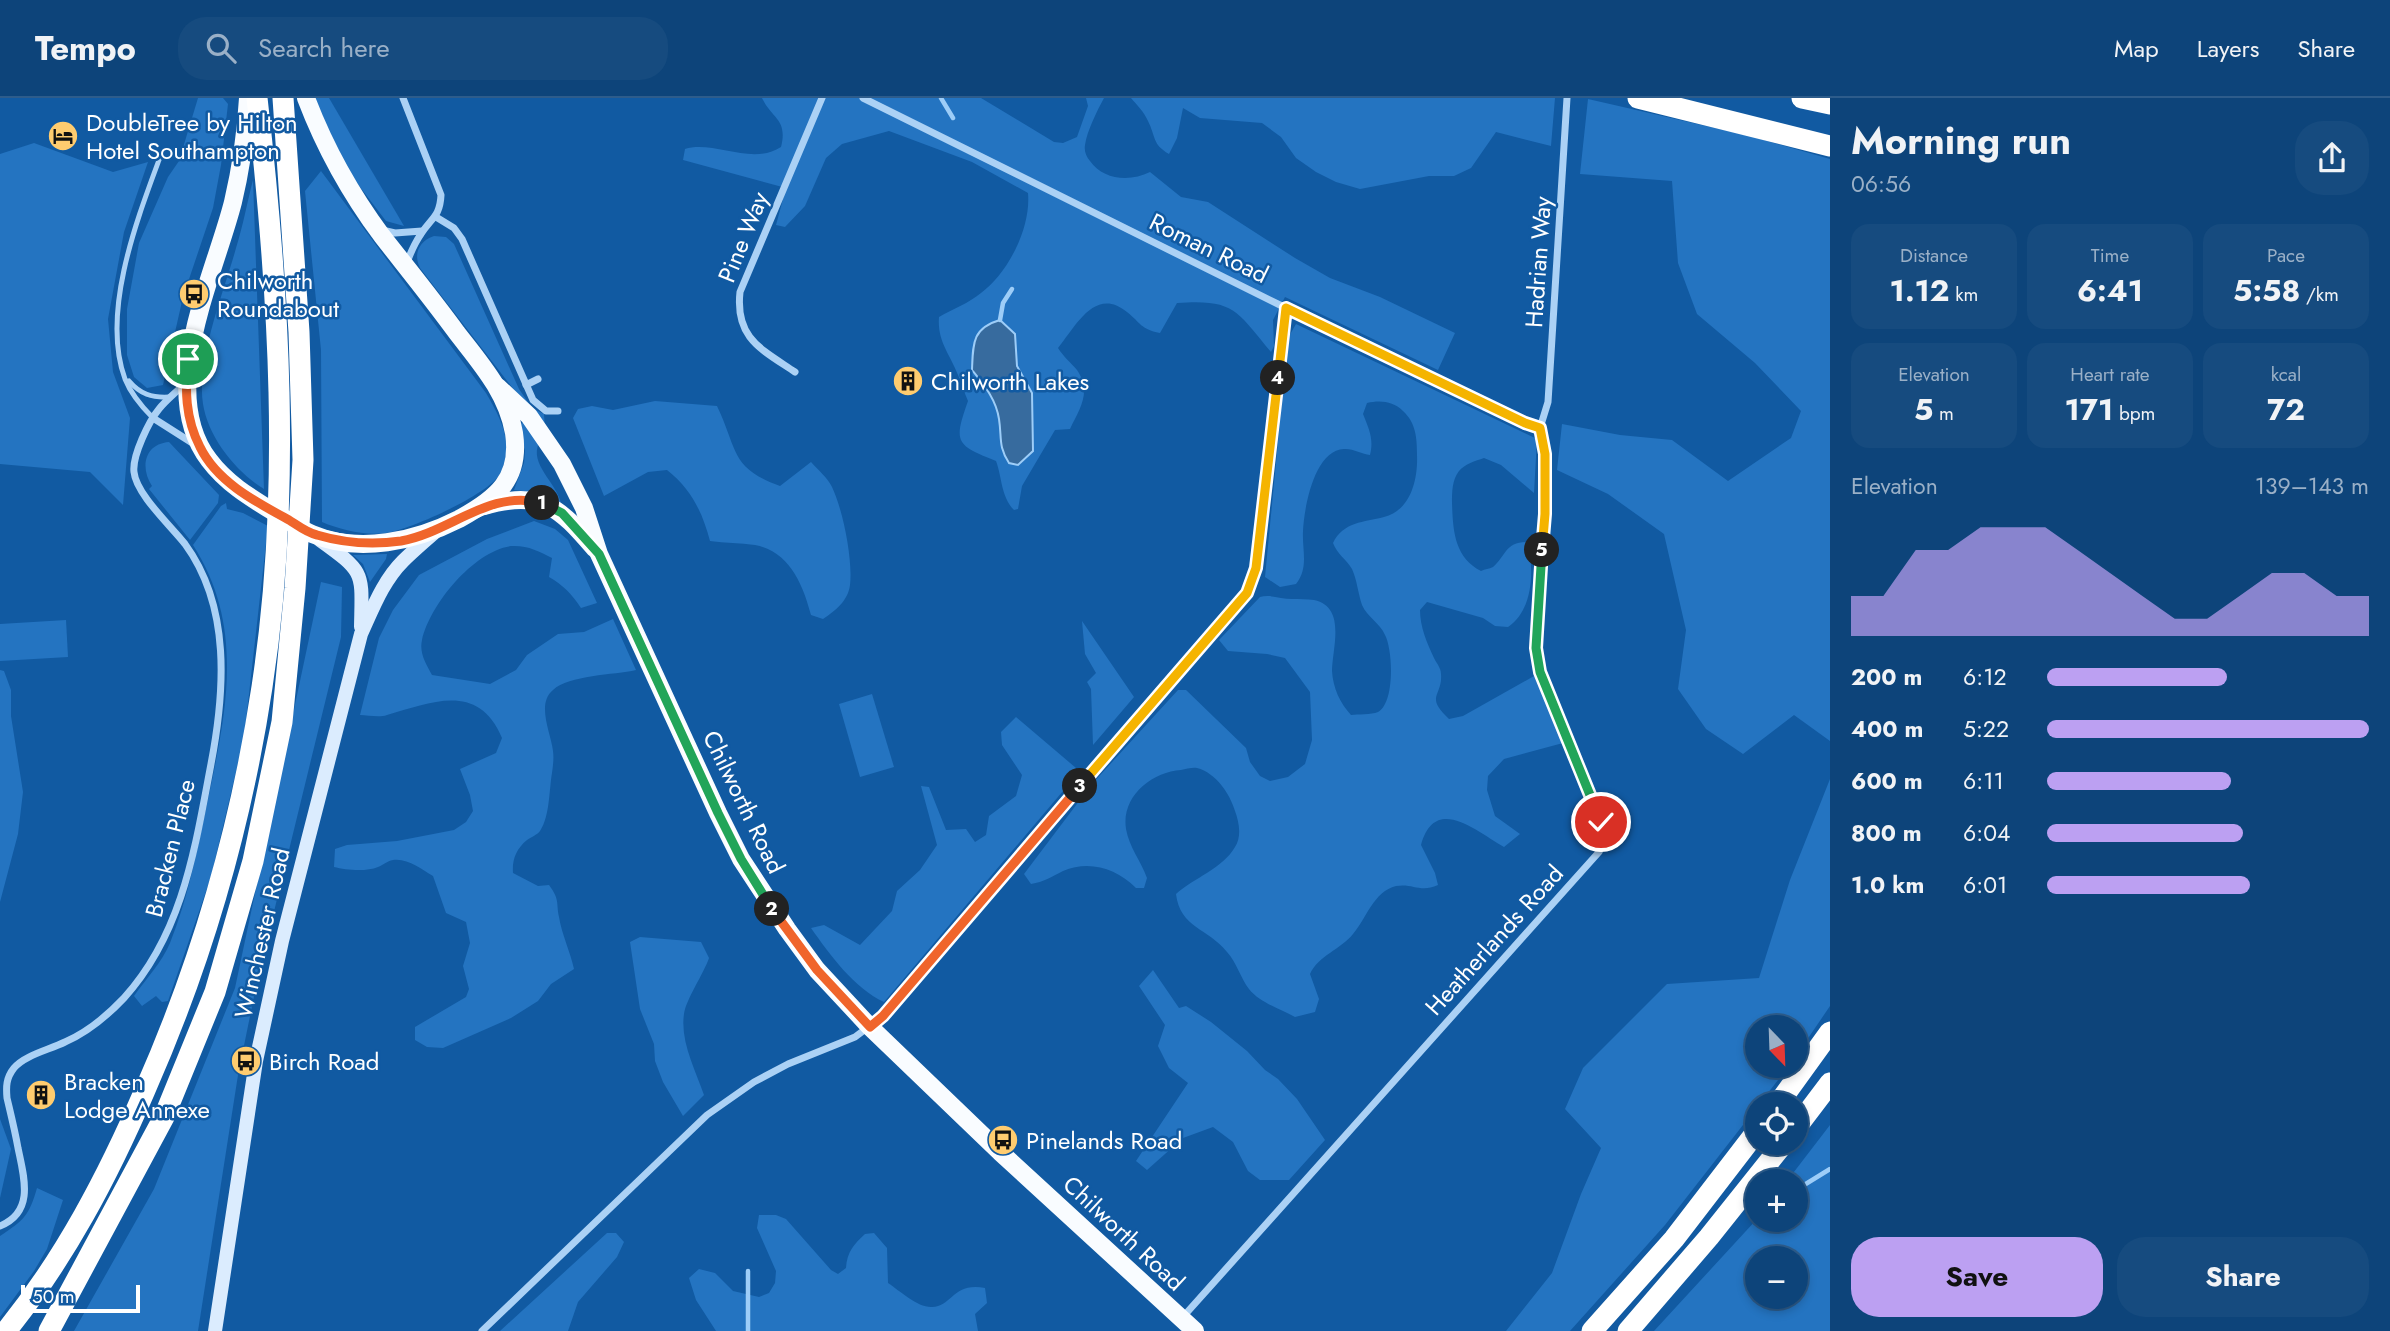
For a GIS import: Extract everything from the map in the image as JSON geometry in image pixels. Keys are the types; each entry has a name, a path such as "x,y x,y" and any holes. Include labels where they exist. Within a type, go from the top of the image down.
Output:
{"highway":[{"path":"6,1331 30,1301 75,1233 126,1134 174,1022 197,959 242,799 263,685 275,568 279,488 276,330 257,98"},
{"path":"49,1331 164,1117 215,992 253,861 282,722 295,588 303,460 299,332 283,98"},
{"path":"1638,98 1830,146"},
{"path":"1802,98 1830,104"},
{"path":"1787,1092 1830,1032"},
{"path":"1808,1112 1830,1083"},
{"path":"1592,1331 1674,1240 1745,1147"},
{"path":"1628,1331 1709,1237 1774,1155"}],"main road":[{"path":"248,98 237,182 194,335 186,382 190,419 200,448 216,470 234,487 314,535 372,543 399,541 437,530 479,508 502,488 514,465 516,452 512,424 498,387 377,229 336,167 306,98"},
{"name":"Chilworth Road","path":"498,387 529,416 562,464 584,508 599,554 741,859 762,895 817,970 870,1027 1000,1152 1188,1325"},
{"name":"Chilworth Road","path":"479,508 515,500 546,504 562,513 599,554"}],"street":[{"path":"403,98 440,188 441,202 436,217 422,231 406,266"},
{"name":"Pine Way","path":"795,372 756,346 746,332 738,306 740,292 822,98"},
{"name":"Roman Road","path":"863,98 1286,308 1540,428"},
{"name":"Hadrian Way","path":"1540,428 1548,402 1567,98"},
{"path":"436,217 458,233 533,400 541,409 558,411"},
{"path":"377,229 395,233 422,231"},
{"path":"482,1331 707,1115 754,1082 789,1064 855,1037 883,1016 1247,593 1256,568 1286,308"},
{"path":"526,384 538,379"},
{"name":"Bracken Place","path":"0,1226 11,1221 20,1210 26,1191 6,1086 9,1076 22,1061 78,1036 102,1020 123,999 149,968 168,934 181,899 212,758 222,664 221,642 213,605 187,547 139,488 135,477 136,454 153,418 186,382"},
{"path":"153,418 200,448"},
{"name":"Heatherlands Road","path":"1188,1325 1599,852 1606,836 1540,672 1536,648 1545,514 1545,454 1540,428"},
{"name":"Winchester Road","path":"215,1331 256,1061 282,941 361,634 380,591 390,577 402,562 437,530"},
{"name":"Winchester Road","path":"314,535 356,568 362,587 361,634"}],"lane":[{"path":"153,418 128,386 117,340 122,281 134,231 159,160"},
{"path":"122,369 131,384 144,393 159,398 170,397"}],"shaded area":[{"path":"198,98 223,98 228,104 221,165 213,208 183,297 163,385 147,388 134,377 127,355 127,309 139,243 168,177 179,161"},
{"path":"315,98 329,98 404,226 386,221 350,174"},
{"path":"762,98 981,98 1054,142 1063,143 1077,137 1088,106 1086,98 1104,98 1090,127 1085,147 1089,159 1102,172 1126,178 1150,172 1181,197 1208,202 1330,278 1380,297 1455,333 1438,370 1285,297 1273,320 1274,346 1271,352 1241,317 1223,306 1196,302 1177,303 1160,333 1144,327 1116,305 1096,306 1079,320 1058,348 1081,378 1084,393 1081,407 1070,429 1055,430 1022,486 1018,509 1014,510 1004,493 996,461 973,451 961,441 960,426 968,401 942,340 939,317 976,297 1001,273 1022,234 1028,193 972,162 889,131 842,144 826,158 805,206 785,227 776,225 786,188 683,160 685,149 696,147 758,154 781,147 781,125"},
{"path":"1131,98 1555,98 1551,146 1496,132 1471,168 1454,176 1429,176 1360,189 1336,182 1316,172 1296,158 1281,137 1262,123 1200,118 1183,108 1177,138 1169,154 1157,143 1146,118"},
{"path":"1588,99 1750,136 1830,159 1830,741 1794,715 1743,754 1706,729 1678,689 1686,630 1664,534 1608,494 1557,470 1562,424 1620,435 1672,440 1728,481 1791,438 1801,411 1755,363 1697,314 1678,263 1672,181 1580,174"},
{"path":"34,143 113,172 148,162 124,232 108,319 113,372 130,418 123,505 90,472 0,464 0,154"},
{"path":"321,171 486,393 505,433 503,467 493,482 447,510 386,533 353,532 322,522 321,350 305,191"},
{"path":"253,180 264,489 243,473 217,441 206,416 202,386 207,347"},
{"path":"434,236 446,237 454,244 519,389 532,408 544,414 545,430 420,268 417,253 424,241"},
{"path":"1000,320 1015,334 1017,366 1032,393 1033,451 1018,465 1009,463 1006,457 995,405 972,370 974,345 979,332"},
{"path":"1296,324 1537,439 1534,493 1501,465 1484,458 1459,471 1452,490 1453,523 1457,542 1472,565 1481,571 1492,568 1514,544 1527,542 1531,577 1523,611 1508,627 1495,626 1483,618 1427,602 1420,610 1420,616 1426,641 1441,672 1437,705 1449,719 1463,716 1534,676 1563,743 1504,759 1488,776 1487,790 1495,816 1520,834 1504,847 1457,821 1446,819 1436,822 1427,830 1421,845 1438,885 1426,888 1396,886 1376,899 1353,934 1324,957 1310,974 1319,999 1315,1012 1295,1017 1254,994 1227,952 1189,921 1179,905 1176,894 1223,861 1239,838 1238,820 1233,804 1210,774 1191,768 1159,775 1141,788 1128,806 1126,829 1147,878 1144,888 1136,888 1120,875 1092,866 1073,868 1031,884 1024,874 1092,784 1178,690 1186,690 1246,748 1250,762 1260,776 1270,781 1288,777 1305,764 1312,740 1310,692 1285,658 1228,651 1219,640 1260,597 1314,600 1324,604 1331,611 1334,620 1332,671 1340,700 1351,715 1375,713 1384,707 1391,676 1388,642 1383,631 1364,609 1352,569 1333,543 1348,527 1384,517 1401,508 1407,501 1416,474 1415,431 1411,421 1395,405 1367,403 1363,414 1371,439 1370,455 1347,449 1334,452 1325,459 1313,482 1304,521 1304,565 1300,578 1296,584 1280,587 1265,577 1288,338"},
{"path":"655,401 717,406 738,456 752,472 764,479 780,486 811,462 825,477 840,508 850,562 849,591 836,609 823,619 811,615 804,592 793,571 786,562 767,549 755,545 710,541 694,501 683,485 667,470 648,472 604,496 573,418 578,409 592,406 613,410"},
{"path":"523,422 539,443 537,451 540,466 561,503 543,493 514,490 524,463"},
{"path":"169,442 219,495 218,503 190,540 149,489 152,486 146,465 149,452 154,447"},
{"path":"226,503 227,509 243,513 268,526 244,738 211,877 168,1001 162,1002 156,996 142,1006 134,996 167,950 182,909 196,857 220,737 227,672 226,640 210,576 193,545"},
{"path":"534,521 555,529 568,540 597,603 581,608 567,590 549,577 552,558 547,555 522,546 497,550 469,568 434,611 421,645 432,675 490,684 516,670 527,655 558,634 584,632 613,619 636,670 570,681 553,690 546,703 553,756 547,811 540,831 517,851 513,873 538,886 549,885 556,898 560,924 574,969 551,984 538,1001 511,1018 443,1048 427,1047 415,1040 415,1027 466,997 469,989 463,966 470,943 466,922 446,913 433,876 419,867 399,860 368,870 334,867 335,849 454,830 466,822 473,811 460,769 496,753 502,738 492,720 480,709 467,703 436,702 384,716 360,715 379,638 393,610 419,575 487,539"},
{"path":"387,554 370,582 363,564 353,555"},
{"path":"321,582 342,587 341,637 258,977 238,1075 198,1331 74,1331 154,1189 235,988"},
{"path":"66,620 68,657 0,661 0,624"},
{"path":"1082,621 1134,697 1093,745 1091,689 1087,682 1096,673 1085,654"},
{"path":"0,670 4,671 11,690 11,716 23,792 18,834 0,902"},
{"path":"872,694 894,767 860,777 839,704"},
{"path":"1016,717 1076,768 1074,778 884,1002 853,980 811,928 824,925 860,945 892,911 897,891 920,870 937,845 921,786 929,787 946,830 966,829 975,842 986,835 989,816 1016,796 1022,775 1002,745 1001,732"},
{"path":"1830,779 1830,1006 1808,1038 1808,1015 1745,1015 1745,1078 1780,1078 1769,1092 1745,1092 1745,1122 1665,1225 1570,1331 1506,1331 1552,1273 1601,1148 1565,1109 1583,1068 1667,984 1759,978 1790,880"},
{"path":"640,937 701,942 709,958 688,1002 683,1024 689,1055 704,1095 683,1116 663,1082 655,1061 654,1044 640,1009 630,942"},
{"path":"1153,970 1179,1008 1186,1006 1211,1022 1278,1079 1297,1099 1325,1140 1289,1180 1260,1180 1248,1171 1233,1142 1213,1127 1183,1138 1147,1170 1136,1161 1188,1083 1169,1068 1158,1046 1165,1025 1139,986"},
{"path":"0,1119 11,1149 0,1198"},
{"path":"1830,1125 1830,1331 1654,1331 1745,1232 1808,1232 1808,1169 1796,1169"},
{"path":"37,1188 63,1200 47,1249 0,1317 0,1236 24,1217"},
{"path":"759,1215 776,1215 786,1219 831,1270 838,1274 846,1268 850,1253 858,1241 865,1234 874,1233 887,1248 888,1283 914,1302 926,1306 944,1304 966,1289 985,1288 987,1303 975,1314 978,1331 716,1331 696,1300 689,1278 699,1269 715,1273 733,1291 759,1297 769,1293 775,1283 776,1271 757,1228"},
{"path":"607,1233 616,1233 624,1242 617,1257 578,1302 568,1331 500,1331"}],"waterway":[{"path":"941,98 953,118"},
{"path":"1000,320 1003,303 1012,289"},
{"path":"1808,1183 1830,1169"},
{"path":"748,1271 748,1331"}],"place":[{"name":"DoubleTree by Hilton Hotel Southampton","path":"63,136"},
{"name":"Chilworth Roundabout","path":"194,294"},
{"name":"Chilworth Lakes","path":"908,381"},
{"name":"Birch Road","path":"246,1061"},
{"name":"Bracken Lodge Annexe","path":"41,1095"},
{"name":"Pinelands Road","path":"1003,1140"}],"route":[{"path":"188,359 188,411 200,448 207,458 216,470 241,492 314,535 372,543 399,541 437,530 479,508 503,501 539,502 562,513 599,554 718,813 762,895 817,970 870,1027 883,1016 1247,593 1256,568 1286,308 1540,428 1545,454 1545,514 1536,648 1540,672 1601,822"}]}
